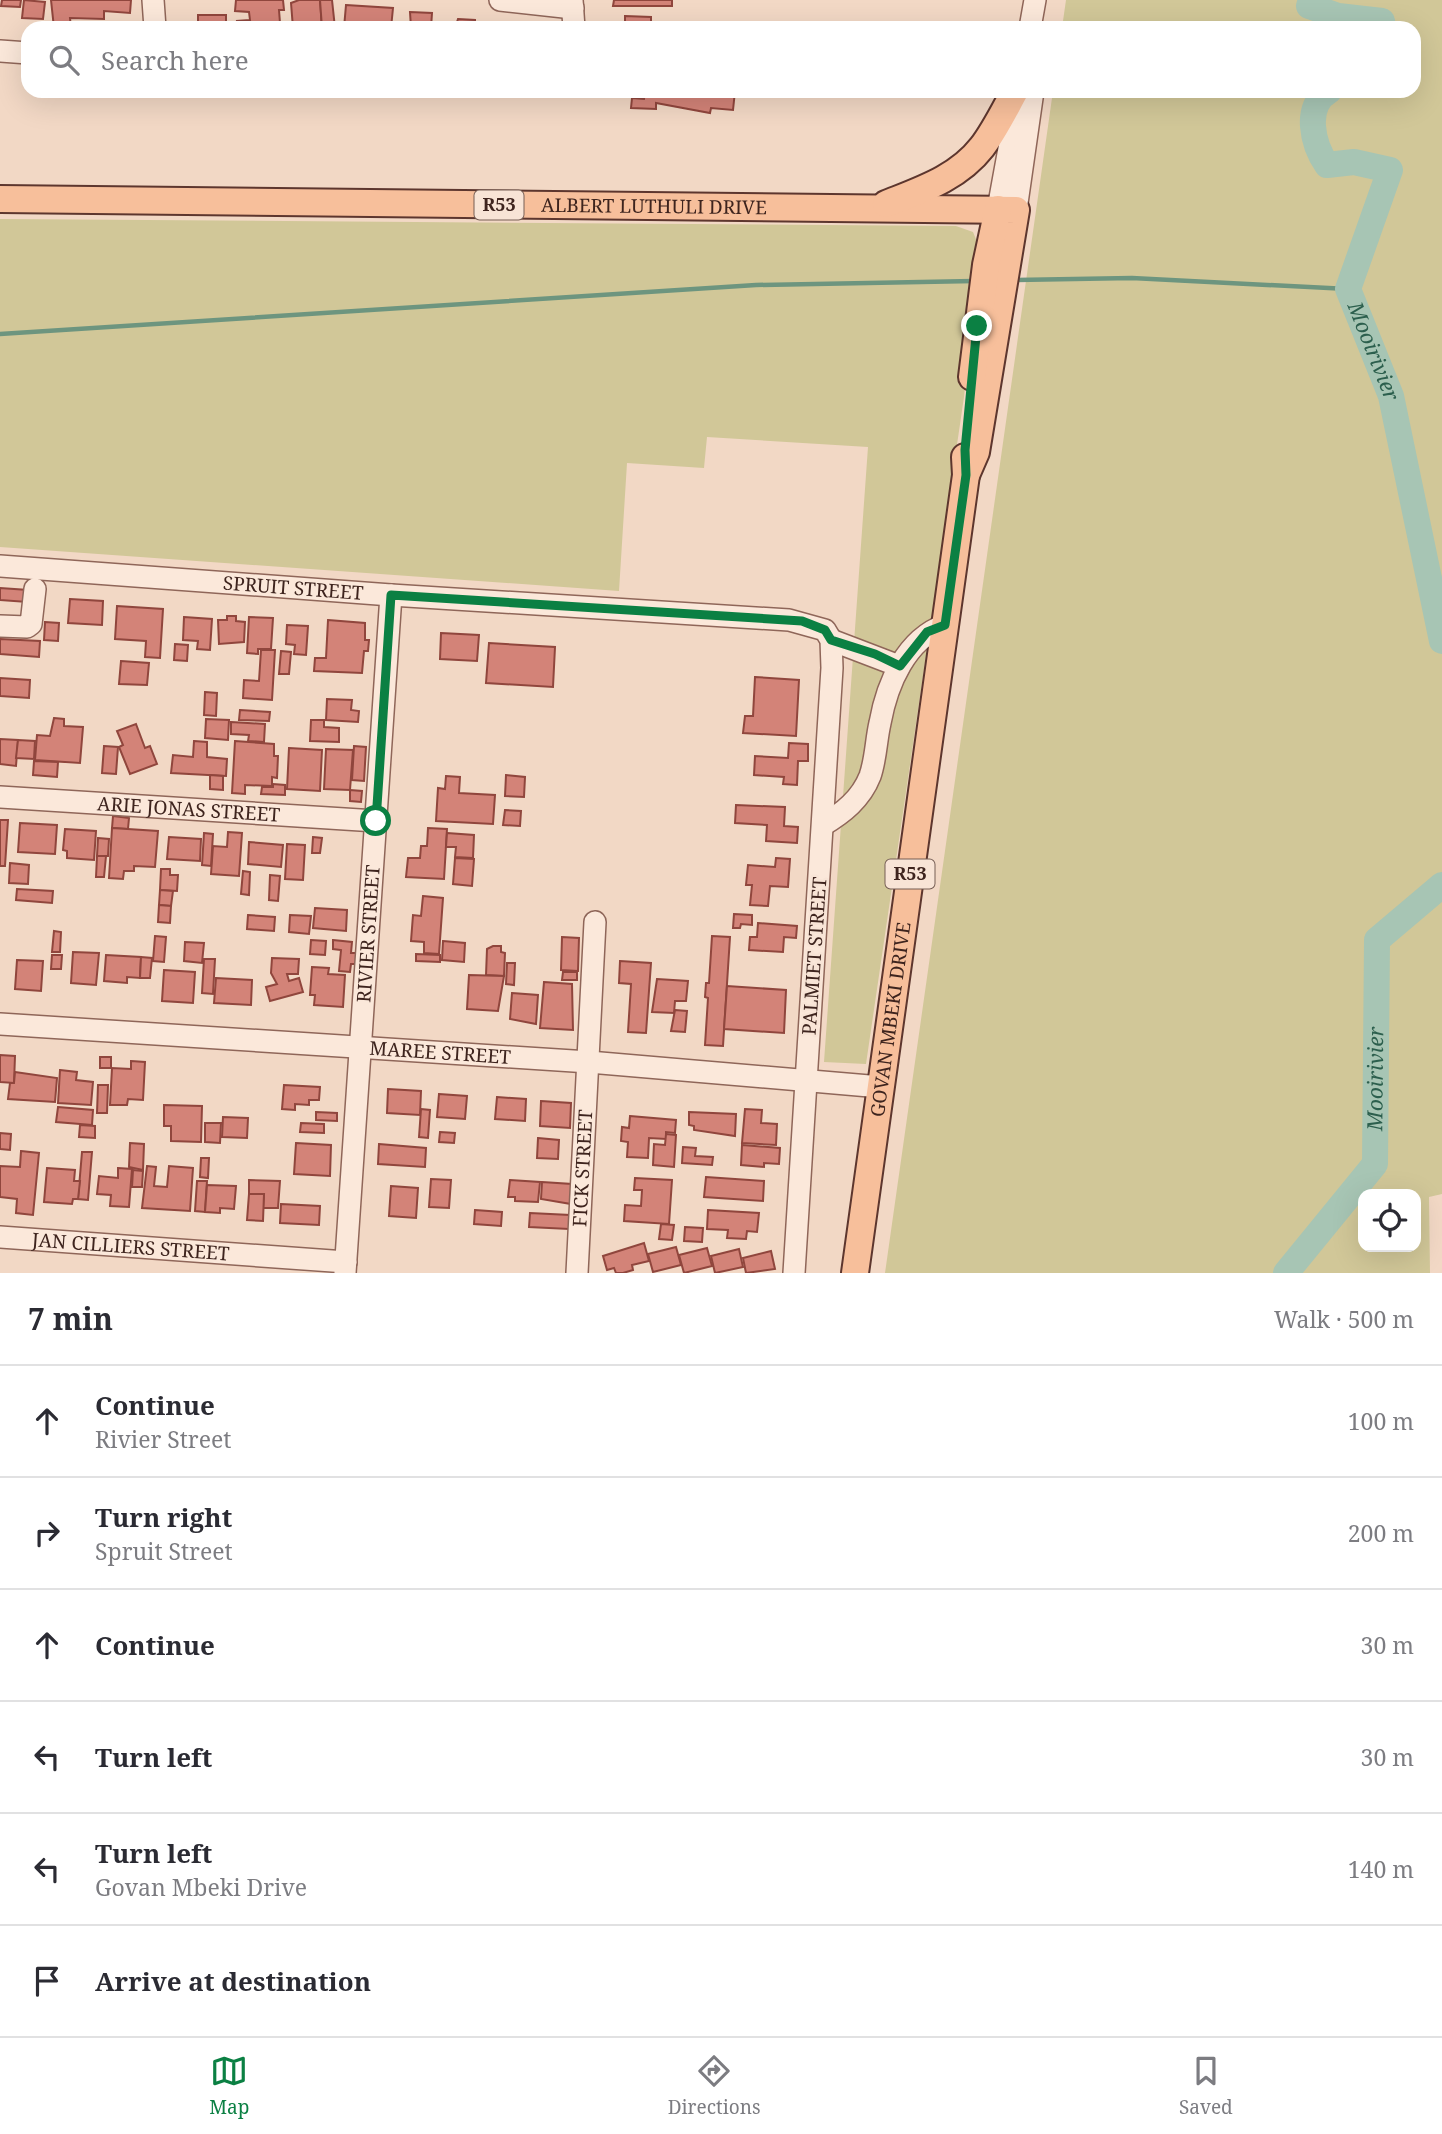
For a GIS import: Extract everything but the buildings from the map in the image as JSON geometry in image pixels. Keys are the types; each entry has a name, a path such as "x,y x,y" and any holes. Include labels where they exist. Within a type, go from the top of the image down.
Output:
{"main road":[{"path":"874,209 938,183 965,165 983,147 1013,98"},
{"name":"ALBERT LUTHULI DRIVE","path":"0,199 1007,210"},
{"name":"GOVAN MBEKI DRIVE","path":"855,1273 966,475 965,450 1007,210"}],"street":[{"path":"153,0 154,21"},
{"path":"500,0 573,12"},
{"path":"1031,21 1035,0"},
{"path":"1043,21 1046,0"},
{"path":"0,51 21,52"},
{"name":"GOVAN MBEKI DRIVE","path":"1007,210 1016,98"},
{"name":"GOVAN MBEKI DRIVE","path":"1007,210 1031,98"},
{"name":"SPRUIT STREET","path":"0,566 391,595 802,621 825,630 831,640 875,654 900,666"},
{"path":"0,626 27,627 31,624 35,589"},
{"name":"RIVIER STREET","path":"345,1268 391,595"},
{"path":"822,825 845,812 870,778 884,702 900,666 927,632 945,625"},
{"name":"PALMIET STREET","path":"794,1273 831,640"},
{"name":"ARIE JONAS STREET","path":"0,797 376,821"},
{"name":"FICK STREET","path":"577,1273 595,922"},
{"name":"MAREE STREET","path":"0,1024 589,1062 881,1087"},
{"name":"JAN CILLIERS STREET","path":"0,1237 345,1268"}],"shaded area":[{"path":"1066,0 1442,0 1442,1194 1429,1197 1430,1273 885,1273 1052,98 1421,98 1421,21 1063,21"},
{"path":"0,219 956,226 973,232 980,249 964,397 866,1064 824,1062 868,447 707,437 704,468 627,463 619,591 0,547"}],"waterway":[{"name":"Mooirivier","path":"1311,0 1309,6 1338,16 1382,21"},
{"name":"Mooirivier","path":"1321,98 1313,116 1313,126 1318,147 1327,165 1354,162 1390,170 1348,289 1391,396 1442,641"},
{"path":"1014,280 1132,278 1348,289"},
{"path":"0,334 756,285 974,281"},
{"name":"Mooirivier","path":"1286,1273 1375,1164 1377,940 1442,885"}],"route":[{"path":"376,821 391,595 802,621 825,630 831,640 875,654 900,666 927,632 945,625 966,475 965,450 977,326"}]}
